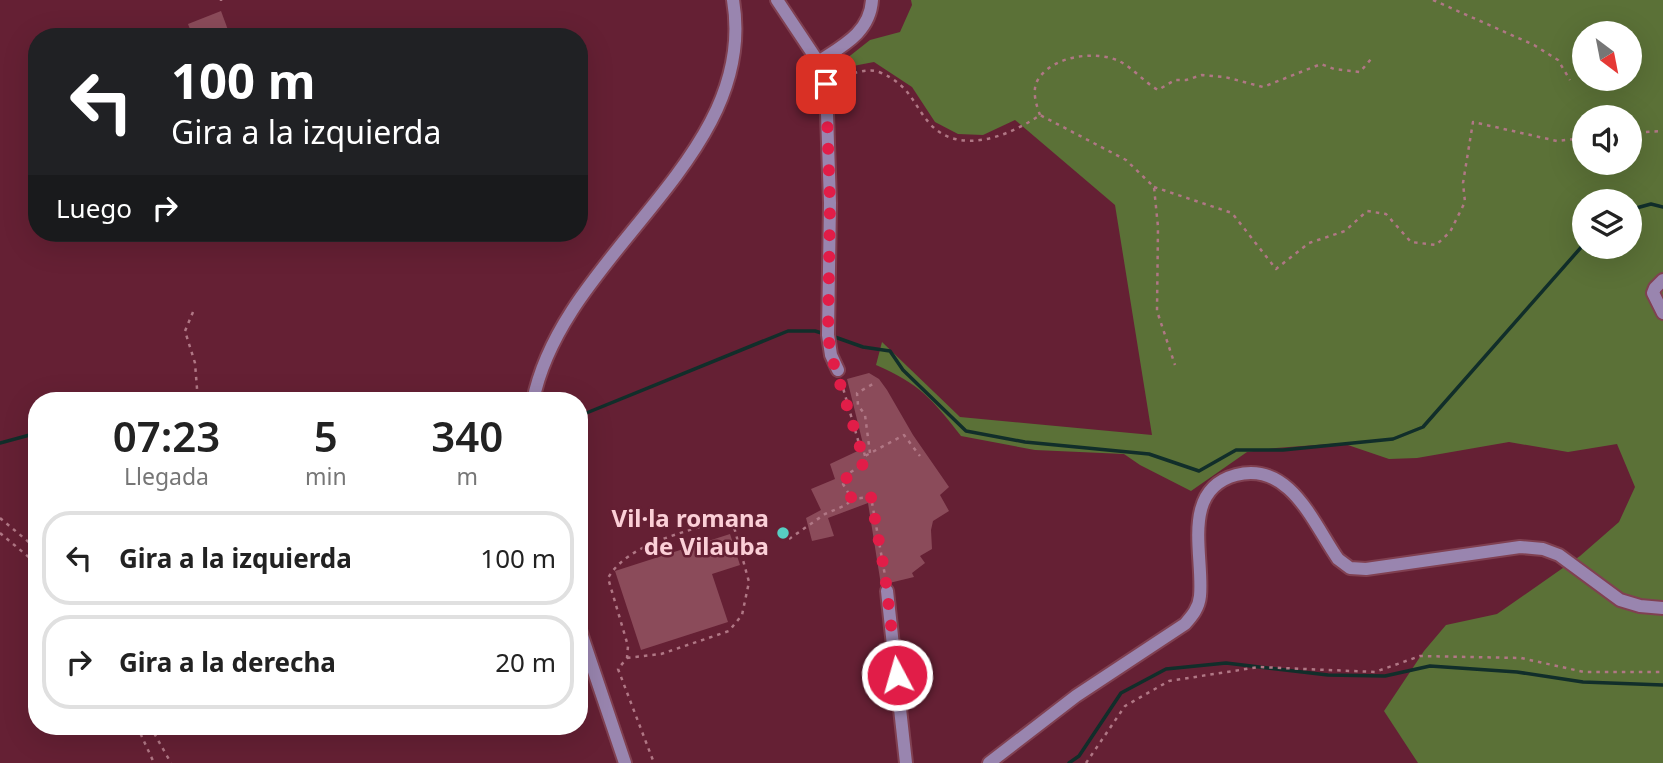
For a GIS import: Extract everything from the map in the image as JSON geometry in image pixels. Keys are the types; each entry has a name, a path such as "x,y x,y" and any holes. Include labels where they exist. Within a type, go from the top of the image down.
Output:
{"street":[{"path":"536,392 546,355 571,310 687,159 709,125 732,72 736,46 733,0"},
{"path":"777,0 818,62 824,75 828,99 828,335 831,355 838,370"},
{"path":"818,62 857,36 871,10 872,0"},
{"path":"1663,280 1653,293 1663,313"},
{"path":"989,763 1076,696 1185,624 1198,606 1200,596 1197,544 1206,496 1220,482 1240,474 1268,474 1284,482 1338,559 1350,568 1366,569 1520,547 1533,548 1559,555 1620,600 1640,606 1663,608"},
{"path":"887,591 906,763"},
{"path":"588,654 625,763"}],"path":[{"path":"1433,0 1534,45 1558,60 1570,80"},
{"path":"1371,59 1360,72 1334,69 1321,64 1263,87 1225,77 1202,75 1175,80 1158,90 1119,61 1097,55 1076,57 1051,67 1038,79 1034,90 1040,115 1126,160 1154,187 1232,213 1276,270 1309,243 1345,230 1367,211 1386,214 1411,242 1436,245 1450,232 1465,202 1463,183 1473,122 1557,141 1572,139"},
{"path":"824,75 842,76 853,72 877,71 907,89 932,126 954,138 985,141 1019,129 1040,115"},
{"path":"1642,132 1663,131"},
{"path":"1154,187 1158,228 1157,311 1175,365"},
{"path":"193,312 185,331 195,363 197,392"},
{"path":"838,370 865,456 864,464 849,472 844,484 852,499"},
{"path":"870,454 865,415 858,405 857,393 873,384"},
{"path":"865,456 904,435 920,456"},
{"path":"789,539 852,499 871,497 887,591"},
{"path":"0,518 28,541"},
{"path":"627,658 661,654 729,631 742,615 750,582 734,527 721,520 635,551 615,566 608,578 628,646 627,658 618,669 654,763"},
{"path":"0,533 28,556"},
{"path":"1086,763 1125,706 1169,681 1259,667 1375,672 1420,656 1521,658 1584,672 1663,672"},
{"path":"141,735 154,763"},
{"path":"155,735 171,763"}],"green space":[{"path":"911,0 1663,0 1663,763 1418,763 1384,711 1424,651 1446,625 1497,614 1580,556 1619,522 1635,487 1617,444 1568,452 1509,442 1417,458 1389,459 1342,443 1276,448 1247,452 1191,491 1124,454 1035,450 961,436 942,412 915,386 876,365 882,342 960,417 1152,435 1115,205 1015,120 983,135 958,134 935,122 912,87 874,62 832,70 870,40 900,32 912,5"}],"building":[{"path":"221,11 227,28 190,28 188,24"},
{"path":"869,373 879,379 887,390 913,435 949,487 940,495 949,511 933,521 932,549 920,556 925,563 912,573 914,577 881,585 868,503 828,518 834,536 812,541 806,518 821,510 811,489 835,479 830,464 864,448 847,379"},
{"path":"730,534 740,565 712,574 728,622 641,650 615,571"}],"waterway":[{"path":"1642,206 1651,204 1663,207"},
{"path":"832,336 863,347 890,351 903,370 966,431 1025,442 1149,454 1199,471 1236,450 1283,450 1393,439 1423,427 1572,258"},
{"path":"588,412 788,331 815,331 825,334"},
{"path":"0,443 28,435"},
{"path":"1069,763 1079,756 1121,693 1166,669 1226,663 1328,675 1385,676 1430,666 1517,672 1583,682 1663,685"}],"place":[{"name":"Vil·la romana de Vilauba","path":"783,533"}],"route":[{"path":"826,84 830,203 828,335 831,355 865,456 864,464 849,472 844,484 852,499 871,497 885,575 897,675"}]}
